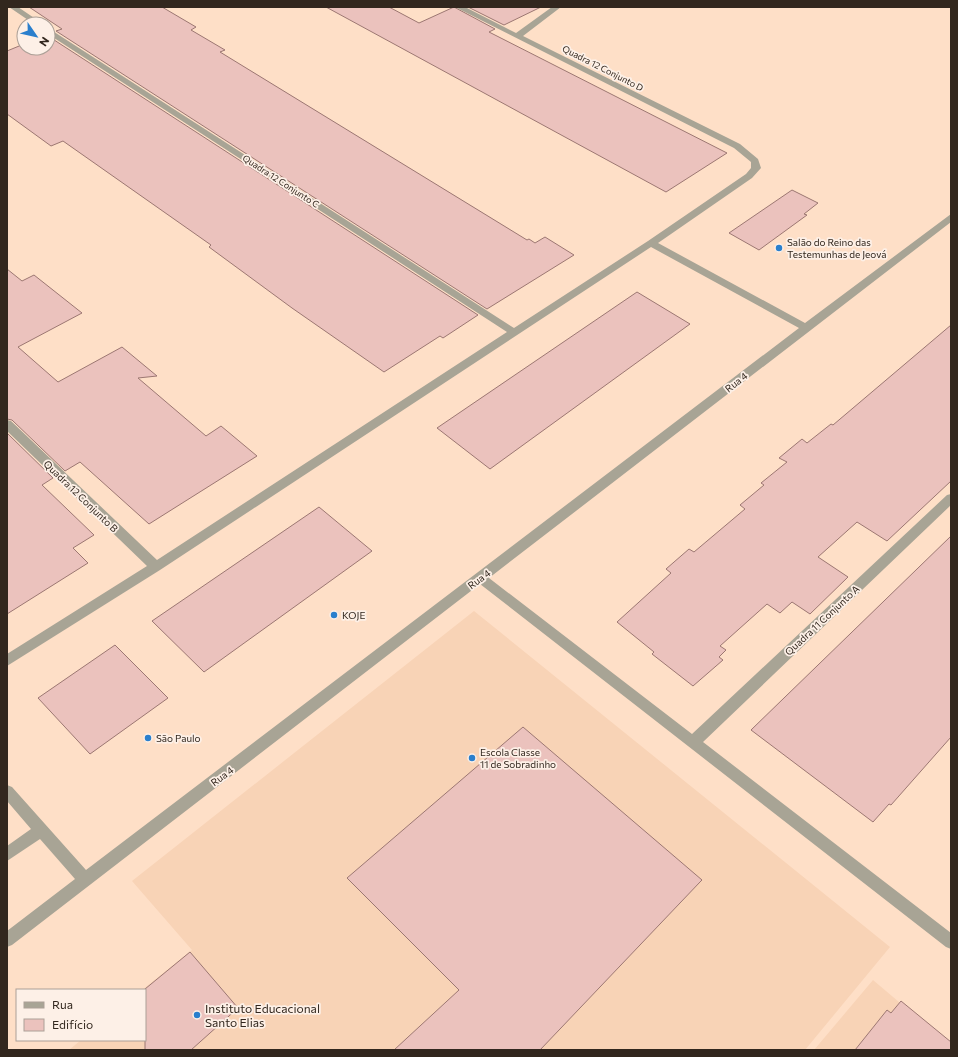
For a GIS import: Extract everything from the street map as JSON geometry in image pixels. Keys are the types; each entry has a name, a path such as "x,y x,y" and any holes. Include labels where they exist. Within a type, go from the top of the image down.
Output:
{"street":[{"path":"13,7 27,16"},
{"name":"Quadra 12 Conjunto D","path":"7,661 156,567 651,243 749,176 756,168 755,161 737,146 459,7"},
{"path":"517,36 557,7"},
{"name":"Quadra 12 Conjunto C","path":"56,35 514,332"},
{"name":"Rua 4","path":"7,940 951,217"},
{"path":"651,243 806,328"},
{"name":"Quadra 12 Conjunto B","path":"7,424 156,567"},
{"name":"Quadra 11 Conjunto A","path":"692,743 951,498"},
{"path":"481,578 692,743 951,942"},
{"path":"7,791 85,880"},
{"path":"7,854 41,830"}],"shaded area":[{"name":"Escola Classe 11 de Sobradinho","path":"474,611 890,947 805,1050 69,1050 80,1041 146,1041 146,989 143,989 192,950 132,881"},
{"path":"873,980 951,1046 951,1050 814,1050"}],"building":[{"path":"29,7 162,7 196,27 191,30 225,50 220,52 527,240 529,239 535,243 545,237 574,255 487,309 56,31 62,29 56,25 56,16 42,16"},
{"path":"326,7 389,7 419,23 454,7 495,29 489,32 727,153 666,192"},
{"path":"468,7 541,7 504,25"},
{"path":"56,41 478,315 443,338 440,336 384,372 292,308 209,247 211,245 63,141 51,146 7,114 7,51 16,47 16,56 56,56"},
{"path":"792,190 818,203 804,214 807,215 759,250 729,233"},
{"path":"7,269 22,281 34,275 82,313 18,347 58,382 122,347 157,376 138,378 206,436 221,426 257,456 149,524 80,462 65,471 12,420 7,419"},
{"path":"637,292 690,324 490,469 437,428"},
{"path":"951,325 951,481 887,541 857,522 818,557 848,577 810,614 792,602 780,613 767,604 720,646 726,650 719,657 723,660 693,686 652,654 654,652 617,622 671,573 666,569 689,549 694,552 745,509 740,505 764,485 761,483 787,462 779,458 802,439 807,443 831,424 833,425"},
{"path":"7,433 53,478 42,485 94,535 73,548 88,563 7,614"},
{"path":"319,507 372,551 204,672 152,621"},
{"path":"951,536 951,737 891,805 889,804 873,822 751,730"},
{"path":"115,645 168,698 90,754 38,698"},
{"path":"523,727 702,880 540,1050 394,1050 459,990 347,878"},
{"name":"Instituto Educacional Santo Elias","path":"190,952 238,1008 191,1050 145,1050 145,989"},
{"path":"901,1001 951,1042 951,1050 855,1050 887,1010 891,1013"}],"place":[{"name":"Salão do Reino das Testemunhas de Jeová","path":"779,248"},
{"name":"KOJE","path":"334,615"},
{"name":"São Paulo","path":"148,738"},
{"name":"Escola Classe 11 de Sobradinho","path":"472,758"},
{"name":"Instituto Educacional Santo Elias","path":"197,1015"}]}
